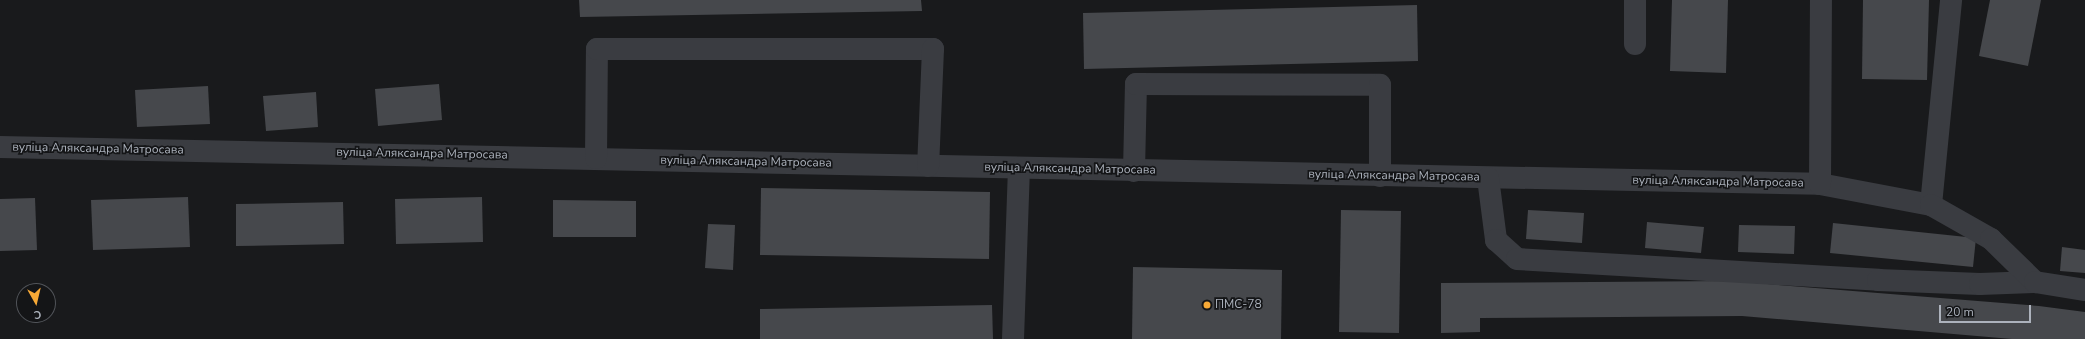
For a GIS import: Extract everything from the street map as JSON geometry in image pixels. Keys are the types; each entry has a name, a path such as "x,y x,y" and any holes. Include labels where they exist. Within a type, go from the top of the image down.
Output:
{"street":[{"path":"1635,0 1635,44"},
{"path":"1820,184 1821,0"},
{"path":"1931,205 1951,0"},
{"path":"596,158 597,49 933,49 928,166"},
{"path":"1134,170 1136,84 1380,85 1380,176"},
{"name":"вуліца Аляксандра Матросава","path":"0,147 1820,184 1931,205 1991,239 2035,282"},
{"path":"1013,339 1019,168"},
{"path":"1488,178 1496,240 1517,259 1878,280 1980,284 2035,282 2085,290"}],"building":[{"path":"579,0 921,0 922,11 580,17"},
{"path":"1672,0 1728,0 1726,73 1670,71"},
{"path":"1863,0 1929,0 1927,80 1862,79"},
{"path":"1990,0 2041,0 2028,66 1979,56"},
{"path":"1417,5 1418,61 1084,69 1083,13"},
{"path":"439,84 442,120 378,126 375,89"},
{"path":"208,86 210,124 137,127 135,90"},
{"path":"316,92 318,127 266,131 263,96"},
{"path":"761,188 990,192 989,259 760,255"},
{"path":"188,197 190,247 93,250 91,200"},
{"path":"482,197 483,242 396,244 395,199"},
{"path":"35,198 37,250 0,251 0,199"},
{"path":"553,200 636,201 636,237 553,237"},
{"path":"343,202 344,244 236,246 236,204"},
{"path":"1341,210 1401,211 1399,333 1339,332"},
{"path":"1528,210 1584,213 1582,243 1526,239"},
{"path":"1647,222 1704,227 1701,253 1645,248"},
{"path":"1833,223 1976,238 1973,267 1830,253"},
{"path":"708,224 735,225 733,270 705,268"},
{"path":"1739,225 1795,226 1794,254 1738,252"},
{"path":"2062,247 2085,250 2085,273 2060,271"},
{"name":"ПМС-78","path":"1133,267 1282,270 1281,339 1132,339"},
{"path":"1729,281 2039,306 2085,312 2085,339 2012,339 1742,316 1480,318 1480,332 1441,333 1441,283"},
{"path":"992,305 993,339 760,339 760,309"}],"place":[{"name":"ПМС-78","path":"1207,305"}]}
